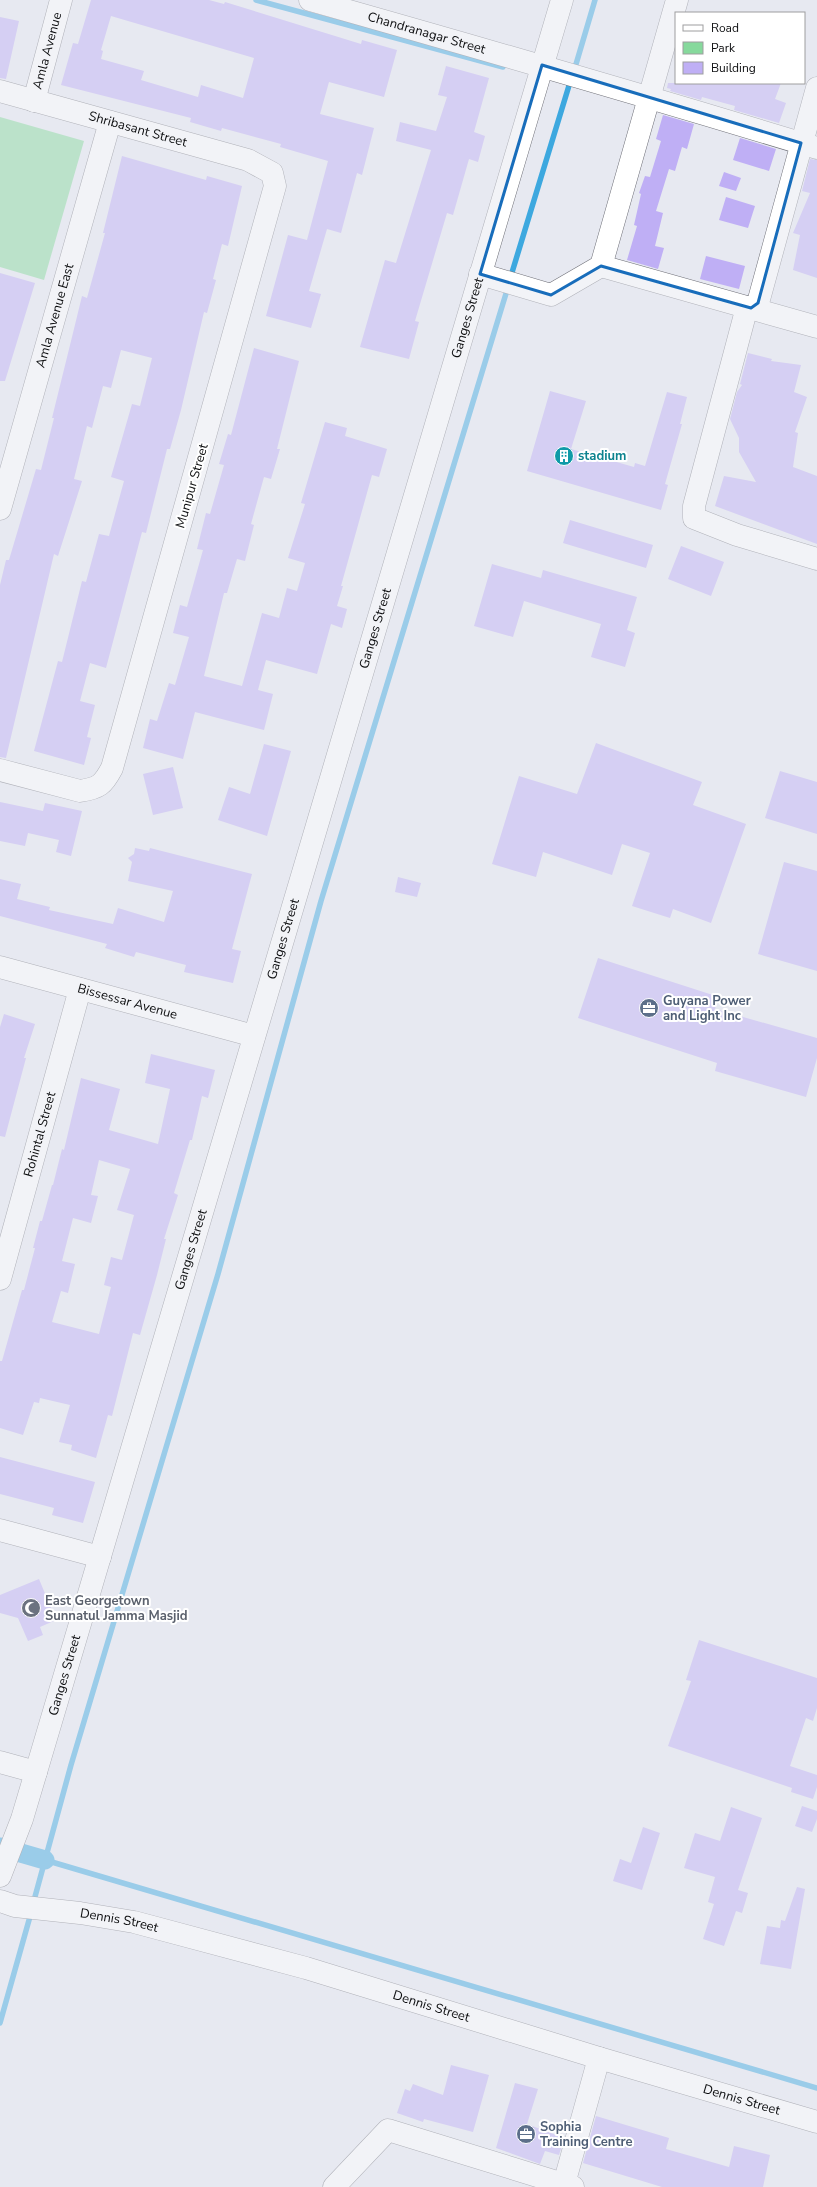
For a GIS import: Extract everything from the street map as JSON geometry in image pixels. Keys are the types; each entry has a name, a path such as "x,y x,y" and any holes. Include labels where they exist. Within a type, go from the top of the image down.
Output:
{"street":[{"name":"Amla Avenue","path":"34,101 61,0"},
{"name":"Chandranagar Street","path":"310,0 542,65 574,77 650,98 809,146"},
{"name":"Ganges Street","path":"1,1874 22,1819 254,1036 500,279 542,65 562,0"},
{"path":"500,279 551,294 600,266 650,98 677,0"},
{"path":"817,88 809,146 758,302 749,307 694,506 694,518 737,535 817,559"},
{"name":"Shribasant Street","path":"0,91 248,160 272,173"},
{"name":"Amla Avenue East","path":"0,509 110,122"},
{"name":"Munipur Street","path":"0,770 80,791 92,789 104,783 112,768 271,205 275,186 272,173"},
{"path":"600,266 817,327"},
{"name":"Bissessar Avenue","path":"0,967 254,1036"},
{"name":"Rohintal Street","path":"0,1279 80,989"},
{"path":"0,1530 100,1557"},
{"path":"0,1762 36,1772"},
{"name":"Dennis Street","path":"7,1903 41,1910 113,1918 189,1936 306,1968 599,2058 817,2122"},
{"path":"334,2187 388,2130 569,2186 599,2058"}],"highlighted area":[{"path":"542,65 801,143 758,303 751,308 601,266 551,295 480,274"}],"green space":[{"path":"0,117 84,141 44,280 0,267"}],"building":[{"path":"91,0 209,0 224,4 225,2 361,44 362,40 397,50 384,97 329,82 320,114 374,128 362,175 357,173 341,233 327,229 309,291 321,294 311,328 266,316 288,235 307,240 328,161 280,147 281,144 222,128 221,131 190,122 191,118 61,85 73,43 78,44","holes":["111,16 254,58 243,98 201,85 198,97 141,80 144,71 101,59 103,51 101,50"]},
{"path":"0,17 19,21 6,79 0,78"},
{"path":"446,66 489,78 474,132 485,136 478,162 469,159 453,215 447,213 415,321 419,322 409,359 360,347 385,260 396,263 431,150 396,141 400,122 436,131 447,97 438,95"},
{"path":"668,83 781,84 775,99 786,103 779,123 734,110 735,106 702,97 701,100 670,91 671,89 667,88"},
{"path":"663,115 694,124 687,149 682,147 675,171 669,169 656,211 663,213 655,246 664,248 658,269 627,260 637,226 634,225 641,194 639,193 645,176 650,177 661,141 656,139"},
{"path":"740,138 776,149 769,171 733,160"},
{"path":"122,156 206,180 207,176 242,186 228,246 222,244 213,279 216,280 207,313 204,312 181,410 170,449 167,449 146,533 142,532 106,668 90,663 80,701 95,705 87,737 91,738 84,765 34,751 58,661 62,662 82,581 86,582 99,534 109,536 124,481 111,477 132,404 140,406 152,358 121,350 111,388 103,386 92,428 87,426 74,479 82,481 58,556 54,554 6,758 0,757 0,585 6,560 9,560 36,469 41,470 54,418 52,418 82,296 87,298 105,233 103,233"},
{"path":"810,159 817,160 817,278 793,270 800,235 793,233 810,193 802,191"},
{"path":"724,172 741,178 736,191 719,186"},
{"path":"726,197 755,206 748,228 719,220"},
{"path":"706,256 745,266 739,289 700,279"},
{"path":"0,273 35,283 5,381 0,381"},
{"path":"254,348 299,361 277,449 280,449 271,479 264,477 251,524 254,525 245,561 237,559 227,593 224,593 204,676 242,686 262,613 279,618 287,588 297,591 305,563 288,558 305,504 301,503 325,422 347,428 345,436 387,449 379,477 372,475 341,586 343,586 337,606 347,609 342,628 331,624 317,674 266,660 258,690 273,694 264,730 195,712 183,759 143,748 150,719 157,721 169,683 175,685 189,637 173,633 180,605 187,607 203,550 197,549 206,513 210,514 224,465 219,464 228,434 231,435"},
{"path":"748,353 772,359 771,361 801,365 794,392 807,397 795,432 798,433 793,467 817,476 817,544 715,506 724,476 756,482 739,452 739,438 730,419 737,392 742,385 740,384"},
{"name":"stadium","path":"550,391 586,401 571,449 634,467 635,463 645,466 667,392 687,397 680,424 682,424 665,484 668,485 661,510 527,471"},
{"path":"570,520 653,545 646,568 563,543"},
{"path":"681,546 724,562 711,596 668,579"},
{"path":"492,564 541,578 543,570 637,597 627,630 635,633 625,667 591,657 601,624 524,601 513,637 474,626"},
{"path":"596,743 702,782 693,805 746,824 711,923 673,909 670,918 632,906 650,853 622,844 612,875 543,852 536,877 492,864 519,776 577,794"},
{"path":"264,744 291,751 267,836 218,820 229,787 250,794"},
{"path":"173,767 183,808 153,815 143,774"},
{"path":"780,771 817,782 817,834 765,818"},
{"path":"0,802 43,811 45,803 82,811 71,856 56,852 59,840 28,833 25,846 0,841"},
{"path":"135,848 149,851 150,848 252,874 232,949 241,951 233,983 184,972 186,965 136,952 134,957 105,948 107,944 0,916 0,879 21,884 17,899 50,907 49,910 113,924 118,908 164,922 173,891 128,881 132,862 128,858 134,854"},
{"path":"784,862 817,871 817,971 758,954"},
{"path":"398,877 421,883 417,897 395,892"},
{"path":"598,958 719,997 715,1009 817,1038 817,1058 806,1097 715,1071 717,1063 578,1018"},
{"path":"4,1014 35,1024 24,1058 26,1058 5,1137 0,1136 0,1027"},
{"path":"151,1054 215,1070 208,1098 202,1096 192,1140 190,1140 174,1193 178,1195 164,1239 166,1239 140,1335 133,1333 112,1416 108,1415 96,1458 71,1450 72,1445 59,1442 70,1405 40,1398 39,1403 34,1402 23,1435 0,1428 0,1361 2,1361 22,1290 24,1290 35,1248 33,1248 40,1221 42,1221 53,1185 62,1149 64,1150 81,1078 120,1089 109,1130 158,1144 170,1089 145,1083","holes":["99,1160 130,1169 117,1210 134,1215 122,1260 111,1257 104,1285 111,1287 99,1334 52,1322 61,1291 68,1293 75,1264 62,1261 73,1218 91,1223 98,1196 91,1195"]},
{"path":"0,1457 95,1482 83,1523 52,1515 54,1508 0,1494"},
{"path":"39,1579 56,1620 40,1627 43,1635 28,1641 18,1618 0,1613 0,1595"},
{"path":"699,1640 817,1678 817,1708 813,1721 806,1718 790,1766 817,1775 817,1787 813,1799 791,1792 792,1788 668,1746 691,1681 686,1680"},
{"path":"802,1806 817,1811 817,1819 812,1832 795,1826"},
{"path":"731,1807 762,1818 738,1890 748,1893 742,1913 736,1911 724,1946 703,1939 714,1904 708,1902 715,1877 684,1868 695,1833 720,1841"},
{"path":"643,1827 660,1833 642,1890 613,1881 620,1859 631,1863"},
{"path":"797,1887 805,1889 791,1969 760,1964 767,1926 780,1928 781,1920 785,1921"},
{"path":"451,2065 489,2075 473,2132 424,2119 423,2122 397,2113 405,2089 410,2091 413,2084 443,2095"},
{"path":"515,2083 538,2089 527,2124 564,2138 559,2155 545,2151 540,2164 496,2148"},
{"path":"596,2116 669,2138 666,2149 729,2167 734,2146 770,2155 763,2187 662,2187 583,2163"}],"waterway":[{"path":"256,0 503,67"},
{"path":"574,71 595,0"},
{"path":"510,279 571,79"},
{"path":"33,1904 71,1765 218,1274 321,901 508,287"},
{"path":"0,1847 45,1860"},
{"path":"45,1860 817,2088"},
{"path":"0,2023 31,1913"}],"place":[{"name":"stadium","path":"564,456"},
{"name":"Guyana Power and Light Inc","path":"649,1008"},
{"name":"East Georgetown Sunnatul Jamma Masjid","path":"31,1608"},
{"name":"Sophia Training Centre","path":"526,2134"}]}
